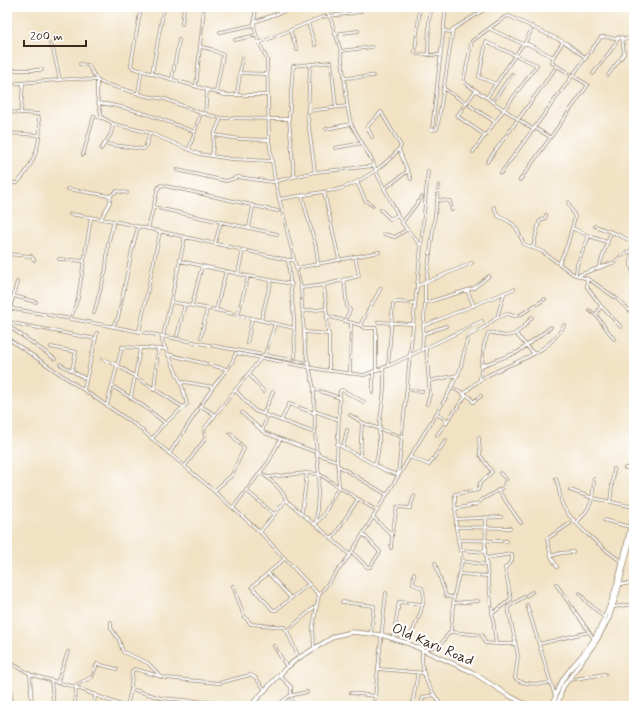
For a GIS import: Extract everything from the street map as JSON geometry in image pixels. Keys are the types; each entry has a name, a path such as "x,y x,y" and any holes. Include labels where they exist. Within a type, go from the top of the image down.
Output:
{"main road":[{"path":"555,706 555,697 562,682 594,639 605,618 632,544 634,510"},
{"path":"555,706 559,694 567,680 597,640 613,608 622,562 632,526"},
{"name":"Old Karu Road","path":"250,706 287,667 299,658 335,636 352,632 382,635 407,643 472,672 529,706"}],"street":[{"path":"141,7 132,66 133,68 225,95 267,96"},
{"path":"152,73 164,7"},
{"path":"182,24 184,7"},
{"path":"196,86 204,7"},
{"path":"256,7 254,25 256,35 266,58 269,140 275,181 301,288 305,348 314,389 315,433 319,474 316,524"},
{"path":"254,22 296,7"},
{"path":"325,7 341,52 351,124 406,230 421,246"},
{"path":"259,43 329,16 360,12 361,7"},
{"path":"420,7 415,52 417,54 439,55"},
{"path":"428,55 429,21 432,7"},
{"path":"446,7 439,55 432,130 437,129 453,29 489,7"},
{"path":"605,7 634,7"},
{"path":"550,137 518,119 467,85 465,81 470,47 473,40 509,16 533,26 563,42 586,58"},
{"path":"308,23 315,45"},
{"path":"220,32 254,25"},
{"path":"487,97 514,56 524,44 533,26"},
{"path":"489,28 553,57"},
{"path":"290,30 296,50"},
{"path":"335,34 358,31"},
{"path":"443,31 452,32"},
{"path":"235,40 256,35"},
{"path":"501,173 601,37 634,39"},
{"path":"593,74 620,37"},
{"path":"608,75 624,54 620,37"},
{"path":"172,79 179,40"},
{"path":"474,152 537,65 514,56 486,42 479,78 496,84"},
{"path":"520,180 588,86 552,63 553,57 563,42"},
{"path":"50,44 53,49 60,80"},
{"path":"201,48 202,46 222,55 216,92"},
{"path":"341,52 372,47"},
{"path":"7,66 10,49"},
{"path":"237,96 242,58"},
{"path":"294,176 289,120 293,67 331,62 336,107"},
{"path":"80,64 88,65 97,80 98,103 102,118"},
{"path":"310,64 308,112 315,172"},
{"path":"487,162 556,66"},
{"path":"7,70 42,70"},
{"path":"138,93 142,70"},
{"path":"240,74 267,74"},
{"path":"493,101 512,74"},
{"path":"344,78 372,76"},
{"path":"7,84 60,80 97,80 138,93 164,99 201,113 221,118 268,118 289,120"},
{"path":"21,113 23,83"},
{"path":"443,88 495,122"},
{"path":"205,114 207,90"},
{"path":"476,90 457,116 486,136"},
{"path":"98,103 114,105 150,115 195,132"},
{"path":"308,112 348,106"},
{"path":"7,112 38,114 39,136 38,149 23,176 15,184 7,175"},
{"path":"280,200 335,190 356,181 376,170 399,150 401,144 382,112 379,112 366,127 372,138"},
{"path":"189,149 201,113"},
{"path":"83,155 94,116 102,118 112,124 150,133 189,149 212,156 272,161"},
{"path":"212,156 214,135 221,118"},
{"path":"101,149 106,144 111,134 112,124"},
{"path":"326,129 351,124"},
{"path":"7,133 39,136"},
{"path":"106,144 143,149 145,148 150,133"},
{"path":"214,135 240,139 269,140"},
{"path":"335,148 362,143"},
{"path":"399,150 411,179"},
{"path":"177,170 226,181 238,177 272,182 315,172 374,166"},
{"path":"384,189 408,171"},
{"path":"398,475 428,171"},
{"path":"356,181 365,200 373,206"},
{"path":"148,229 158,188 161,185 278,211"},
{"path":"422,350 426,284 439,185"},
{"path":"68,189 110,196"},
{"path":"101,219 110,202 110,196 117,190 127,193"},
{"path":"324,191 340,259"},
{"path":"302,196 316,247 318,263"},
{"path":"402,223 422,197"},
{"path":"437,200 450,201 452,210"},
{"path":"559,264 575,215 568,202"},
{"path":"249,227 253,206"},
{"path":"153,207 277,234"},
{"path":"494,207 498,216 507,219 518,229 524,244 543,252 577,275 587,278 616,298 634,315"},
{"path":"381,210 390,219 398,215"},
{"path":"70,214 114,221 288,260 294,260"},
{"path":"533,248 539,222 546,215"},
{"path":"71,318 78,298 91,218"},
{"path":"94,313 106,269 108,244 114,221"},
{"path":"215,243 221,222"},
{"path":"595,226 632,242 633,249 631,256 631,268 634,277"},
{"path":"112,327 118,318 138,227"},
{"path":"572,228 607,242"},
{"path":"384,234 395,237 406,230"},
{"path":"139,333 160,232"},
{"path":"599,268 611,232"},
{"path":"577,275 577,265 589,236"},
{"path":"152,439 165,423 184,408 187,402 181,383 162,342 185,237"},
{"path":"577,275 614,262 633,249"},
{"path":"238,273 243,250"},
{"path":"297,268 379,252"},
{"path":"628,252 631,256"},
{"path":"7,254 31,256 34,260"},
{"path":"301,288 324,285 359,276 355,256"},
{"path":"59,259 84,261"},
{"path":"288,260 292,284 295,357"},
{"path":"180,261 271,281 292,284"},
{"path":"417,286 426,284 472,264"},
{"path":"192,306 202,266"},
{"path":"216,310 226,271"},
{"path":"238,315 248,276"},
{"path":"425,303 467,290 482,283 489,276"},
{"path":"587,278 587,287 601,306 621,326"},
{"path":"344,279 347,307 350,309 345,321"},
{"path":"261,320 271,281"},
{"path":"17,282 14,296 8,308 71,318 237,352 309,363"},
{"path":"324,285 326,316 330,339 329,371"},
{"path":"360,325 381,288"},
{"path":"423,326 514,289"},
{"path":"467,290 474,306"},
{"path":"496,318 504,294"},
{"path":"14,296 36,302"},
{"path":"314,649 312,636 319,595 352,552 451,388 458,375 468,336 485,327 496,318 507,314 518,316 545,299"},
{"path":"171,302 216,310 294,328"},
{"path":"388,366 394,302 415,303"},
{"path":"177,336 184,304"},
{"path":"596,315 601,306"},
{"path":"201,338 207,309"},
{"path":"303,311 326,309"},
{"path":"589,310 596,315 614,339"},
{"path":"326,316 360,325 364,328 376,328 373,393"},
{"path":"480,379 488,332 491,331 505,336 516,333 532,317"},
{"path":"247,343 252,318"},
{"path":"263,356 329,371 364,375 426,349 482,321"},
{"path":"378,322 412,324"},
{"path":"350,374 351,323"},
{"path":"7,324 96,339"},
{"path":"7,324 55,359"},
{"path":"185,467 205,439 204,428 263,356 275,324"},
{"path":"437,435 464,398 464,394 480,379 534,354 559,334 564,325"},
{"path":"423,334 446,326"},
{"path":"481,366 514,354 527,346 551,327"},
{"path":"305,332 328,333"},
{"path":"84,389 97,333"},
{"path":"516,333 534,354"},
{"path":"7,338 107,405 152,439 260,532 319,595"},
{"path":"52,347 76,352 72,370"},
{"path":"107,405 122,347 165,350"},
{"path":"131,397 140,349"},
{"path":"426,349 430,394 427,404"},
{"path":"154,390 158,350"},
{"path":"169,454 237,352"},
{"path":"167,354 226,369"},
{"path":"102,359 117,365 184,408"},
{"path":"60,364 86,379"},
{"path":"375,465 380,452 379,430 385,383 383,368"},
{"path":"249,374 264,392"},
{"path":"428,382 458,375"},
{"path":"181,383 187,382 213,387"},
{"path":"112,386 131,397 165,423"},
{"path":"451,388 470,397 473,402 481,396"},
{"path":"314,389 340,398"},
{"path":"235,390 254,410 315,433"},
{"path":"316,524 323,516 338,486 337,419 340,391 342,390 364,402"},
{"path":"407,390 422,391"},
{"path":"264,414 273,392"},
{"path":"281,421 289,404 337,419"},
{"path":"200,406 215,415"},
{"path":"242,413 262,431 280,440 337,461"},
{"path":"436,414 445,419 446,423"},
{"path":"350,415 379,430 402,437"},
{"path":"262,431 267,416"},
{"path":"360,456 362,422"},
{"path":"343,447 347,430"},
{"path":"214,491 232,475 244,449 243,445 230,433"},
{"path":"442,706 422,673 423,650 441,644 450,632 454,598 462,561 456,527 455,494 478,490 480,483 492,472 480,455 479,438"},
{"path":"232,508 260,472 280,440"},
{"path":"410,457 430,464 446,440"},
{"path":"337,444 375,465 398,475"},
{"path":"337,464 387,495"},
{"path":"625,468 634,469"},
{"path":"610,502 614,469"},
{"path":"260,472 268,477 284,494 286,500 316,524 350,555"},
{"path":"268,477 307,473 319,474 377,511"},
{"path":"302,512 307,473"},
{"path":"455,509 478,504 483,499 504,487 506,482 500,473"},
{"path":"556,479 564,507 602,548 622,562"},
{"path":"557,567 551,556 547,539 576,521 588,511 594,498 594,479"},
{"path":"246,490 274,514"},
{"path":"498,490 521,523"},
{"path":"570,490 594,498 634,507"},
{"path":"391,548 397,507 410,508 414,496"},
{"path":"332,539 358,499"},
{"path":"260,532 286,500"},
{"path":"374,516 392,535"},
{"path":"456,519 486,517 501,518"},
{"path":"486,517 485,552 496,644"},
{"path":"604,520 632,526"},
{"path":"456,527 510,528"},
{"path":"352,552 369,567 380,555 379,551 363,534"},
{"path":"459,540 508,541"},
{"path":"461,550 485,552"},
{"path":"551,556 566,552 573,552"},
{"path":"486,558 512,554 512,561 504,568 511,599 505,605 492,613"},
{"path":"284,559 252,587 273,610 276,610 309,584"},
{"path":"462,561 487,565"},
{"path":"435,563 446,595 454,598"},
{"path":"268,573 291,598"},
{"path":"407,643 418,621 422,604 423,590 422,588 413,584 414,573"},
{"path":"460,574 488,576"},
{"path":"618,583 627,584 634,581"},
{"path":"556,584 594,639"},
{"path":"233,586 239,598 244,616 251,624 284,627 299,658"},
{"path":"532,592 508,607 518,656 515,680 535,684 551,683"},
{"path":"580,592 586,601 605,618"},
{"path":"374,706 386,593"},
{"path":"454,603 478,601"},
{"path":"342,602 374,606 371,633"},
{"path":"392,638 399,602 422,604"},
{"path":"613,608 634,604"},
{"path":"287,631 317,605"},
{"path":"527,605 555,697"},
{"path":"110,622 111,628 119,640 123,652 148,663 160,677"},
{"path":"450,632 482,635 485,643 515,644"},
{"path":"539,644 589,632"},
{"path":"274,646 287,667"},
{"path":"57,683 68,652"},
{"path":"7,702 11,699 8,681 8,662 30,674 75,687 123,706"},
{"path":"75,706 75,687 78,682 92,677 97,664 117,669"},
{"path":"127,706 131,690 132,669 160,677 224,683 250,675 255,677 265,690"},
{"path":"379,669 422,673"},
{"path":"412,706 418,672"},
{"path":"30,674 32,706"},
{"path":"567,680 605,674"},
{"path":"279,675 290,684 292,706"},
{"path":"51,681 54,706"},
{"path":"131,690 161,698 229,704 233,706"},
{"path":"277,706 287,697 306,692"},
{"path":"352,693 375,696"},
{"path":"94,706 95,694"},
{"path":"421,706 423,697 434,695"},
{"path":"519,706 522,702"}]}
